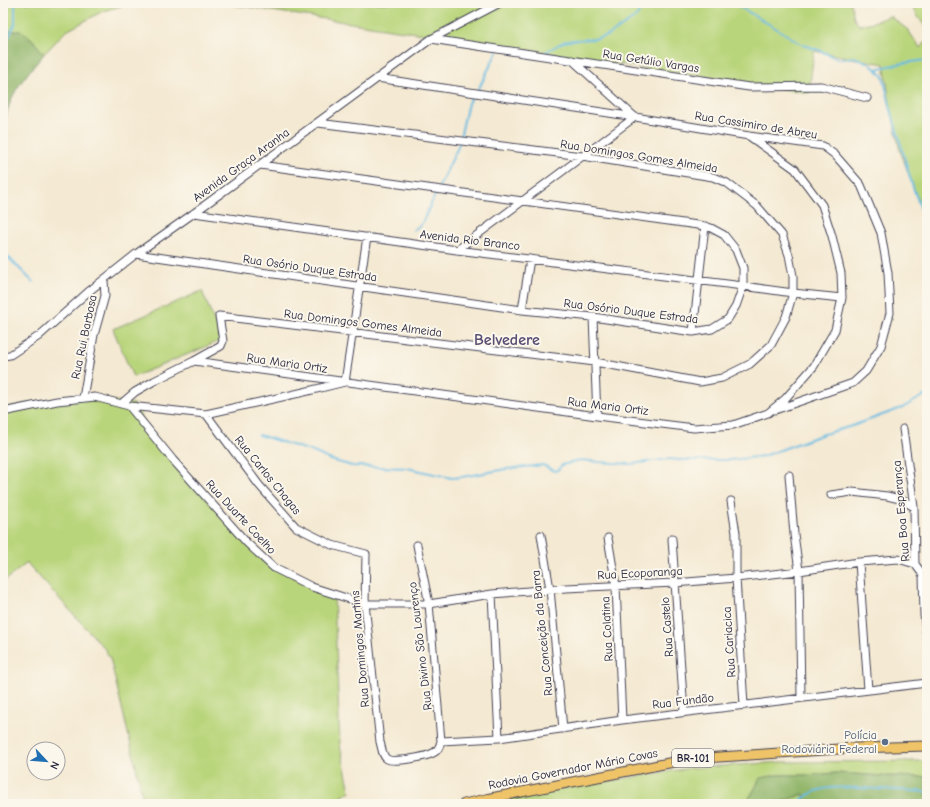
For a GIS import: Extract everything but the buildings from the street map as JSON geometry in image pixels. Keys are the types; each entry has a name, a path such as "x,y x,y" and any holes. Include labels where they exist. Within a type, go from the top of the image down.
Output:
{"main road":[{"name":"Rodovia Governador Mário Covas","path":"464,804 486,798 689,759 854,748 927,746"}],"street":[{"name":"Avenida Graça Aranha","path":"3,356 10,355 39,336 88,292 136,254 318,123 431,39 500,3"},
{"name":"Rua Getúlio Vargas","path":"431,39 750,87 821,86 867,98"},
{"path":"457,250 635,117 572,60"},
{"name":"Rua Cassimiro de Abreu","path":"378,78 749,136 823,146 835,155 861,185 881,233 888,273 890,313 881,346 866,371 853,382 768,413"},
{"name":"Rua Domingos Gomes Almeida","path":"194,362 221,346 223,341 219,316 595,362 700,382 722,378 750,364 771,345 786,317 793,293 793,276 789,255 782,234 757,206 727,183 713,177 582,156 318,123"},
{"name":"Rua Maria Ortiz","path":"194,362 694,428 733,425 768,413 785,399 814,366 835,330 842,298 841,273 832,236 822,205 795,169 749,136"},
{"name":"Rua Osório Duque Estrada","path":"136,254 522,310 593,317 693,332 712,330 728,319 736,306 743,286 743,268 736,250 724,235 705,226 260,165"},
{"name":"Avenida Rio Branco","path":"194,213 457,250 842,298"},
{"path":"693,332 705,226"},
{"path":"3,412 57,401 95,397 129,406 206,414 345,382 367,237"},
{"path":"522,310 530,259"},
{"name":"Rua Rui Barbosa","path":"83,398 94,335 105,296 104,280"},
{"path":"593,317 597,416"},
{"path":"120,404 135,392 154,381 194,362"},
{"name":"Rua Duarte Coelho","path":"129,406 173,460 247,543 274,568 312,587 365,604"},
{"name":"Rua Carlos Chagas","path":"206,414 259,485 296,527 332,545 366,554"},
{"name":"Rua Boa Esperança","path":"903,429 914,507 915,564 923,575 924,615 927,638"},
{"path":"789,475 799,571 801,698"},
{"path":"830,495 852,492 887,496 900,499 914,507"},
{"name":"Rua Cariacica","path":"731,501 736,533 736,578 744,705"},
{"name":"Rua Conceição da Barra","path":"541,535 550,589 563,729"},
{"name":"Rua Colatina","path":"608,538 616,586 622,720"},
{"name":"Rua Castelo","path":"672,539 684,712"},
{"name":"Rua Divino São Lourenço","path":"417,545 429,604 441,743"},
{"name":"Rua Domingos Martins","path":"366,554 365,604 380,742 383,756 388,760 401,761 432,754 437,751 441,743"},
{"name":"Rua Ecoporanga","path":"365,604 429,604 492,594 736,578 859,562 898,559 915,564"},
{"path":"859,562 868,690"},
{"path":"492,594 499,738"},
{"name":"Rua Fundão","path":"441,743 499,738 684,712 927,683"}],"green space":[{"path":"3,3 132,3 103,11 65,32 44,54 31,38 3,36"},
{"path":"220,3 851,3 854,18 859,25 890,16 908,30 920,48 927,39 927,226 899,147 890,104 884,64 814,51 809,93"},
{"path":"909,3 927,3 927,29 919,18"},
{"path":"10,31 21,31 31,38 44,54 16,90 10,103 3,134 3,36"},
{"path":"202,291 222,340 133,377 113,329"},
{"path":"96,398 133,404 155,438 264,560 334,595 340,745 350,791 332,804 144,804 110,658 104,648 27,563 3,582 3,408 36,402"},
{"path":"927,761 927,777 836,773 777,775 753,792 745,804 479,804 553,790 690,768 782,762"},
{"path":"836,773 927,777 927,804 805,804 804,794 775,804 745,804 760,778 777,775"},
{"path":"804,794 805,804 775,804 776,803"}],"waterway":[{"path":"3,49 15,24 15,3"},
{"path":"544,53 563,42 595,39 609,35 636,17 641,9 642,3"},
{"path":"733,3 803,45 819,50 838,59 854,57 870,64 882,75 912,184 927,222"},
{"path":"476,92 497,52"},
{"path":"876,69 903,63 927,60"},
{"path":"460,138 468,103 473,95"},
{"path":"439,187 459,142"},
{"path":"413,230 421,225 437,191"},
{"path":"3,252 33,282"},
{"path":"259,435 311,451 331,460 352,466 407,468 452,478 506,469 543,465 554,471 558,470 562,465 581,460 631,464 669,459 731,460 764,456 902,408 927,394"},
{"path":"796,804 805,797 819,790 841,787 927,792"}],"place":[{"name":"Polícia Rodoviária Federal","path":"885,742"}],"district":[{"name":"Belvedere","path":"507,339"}]}
